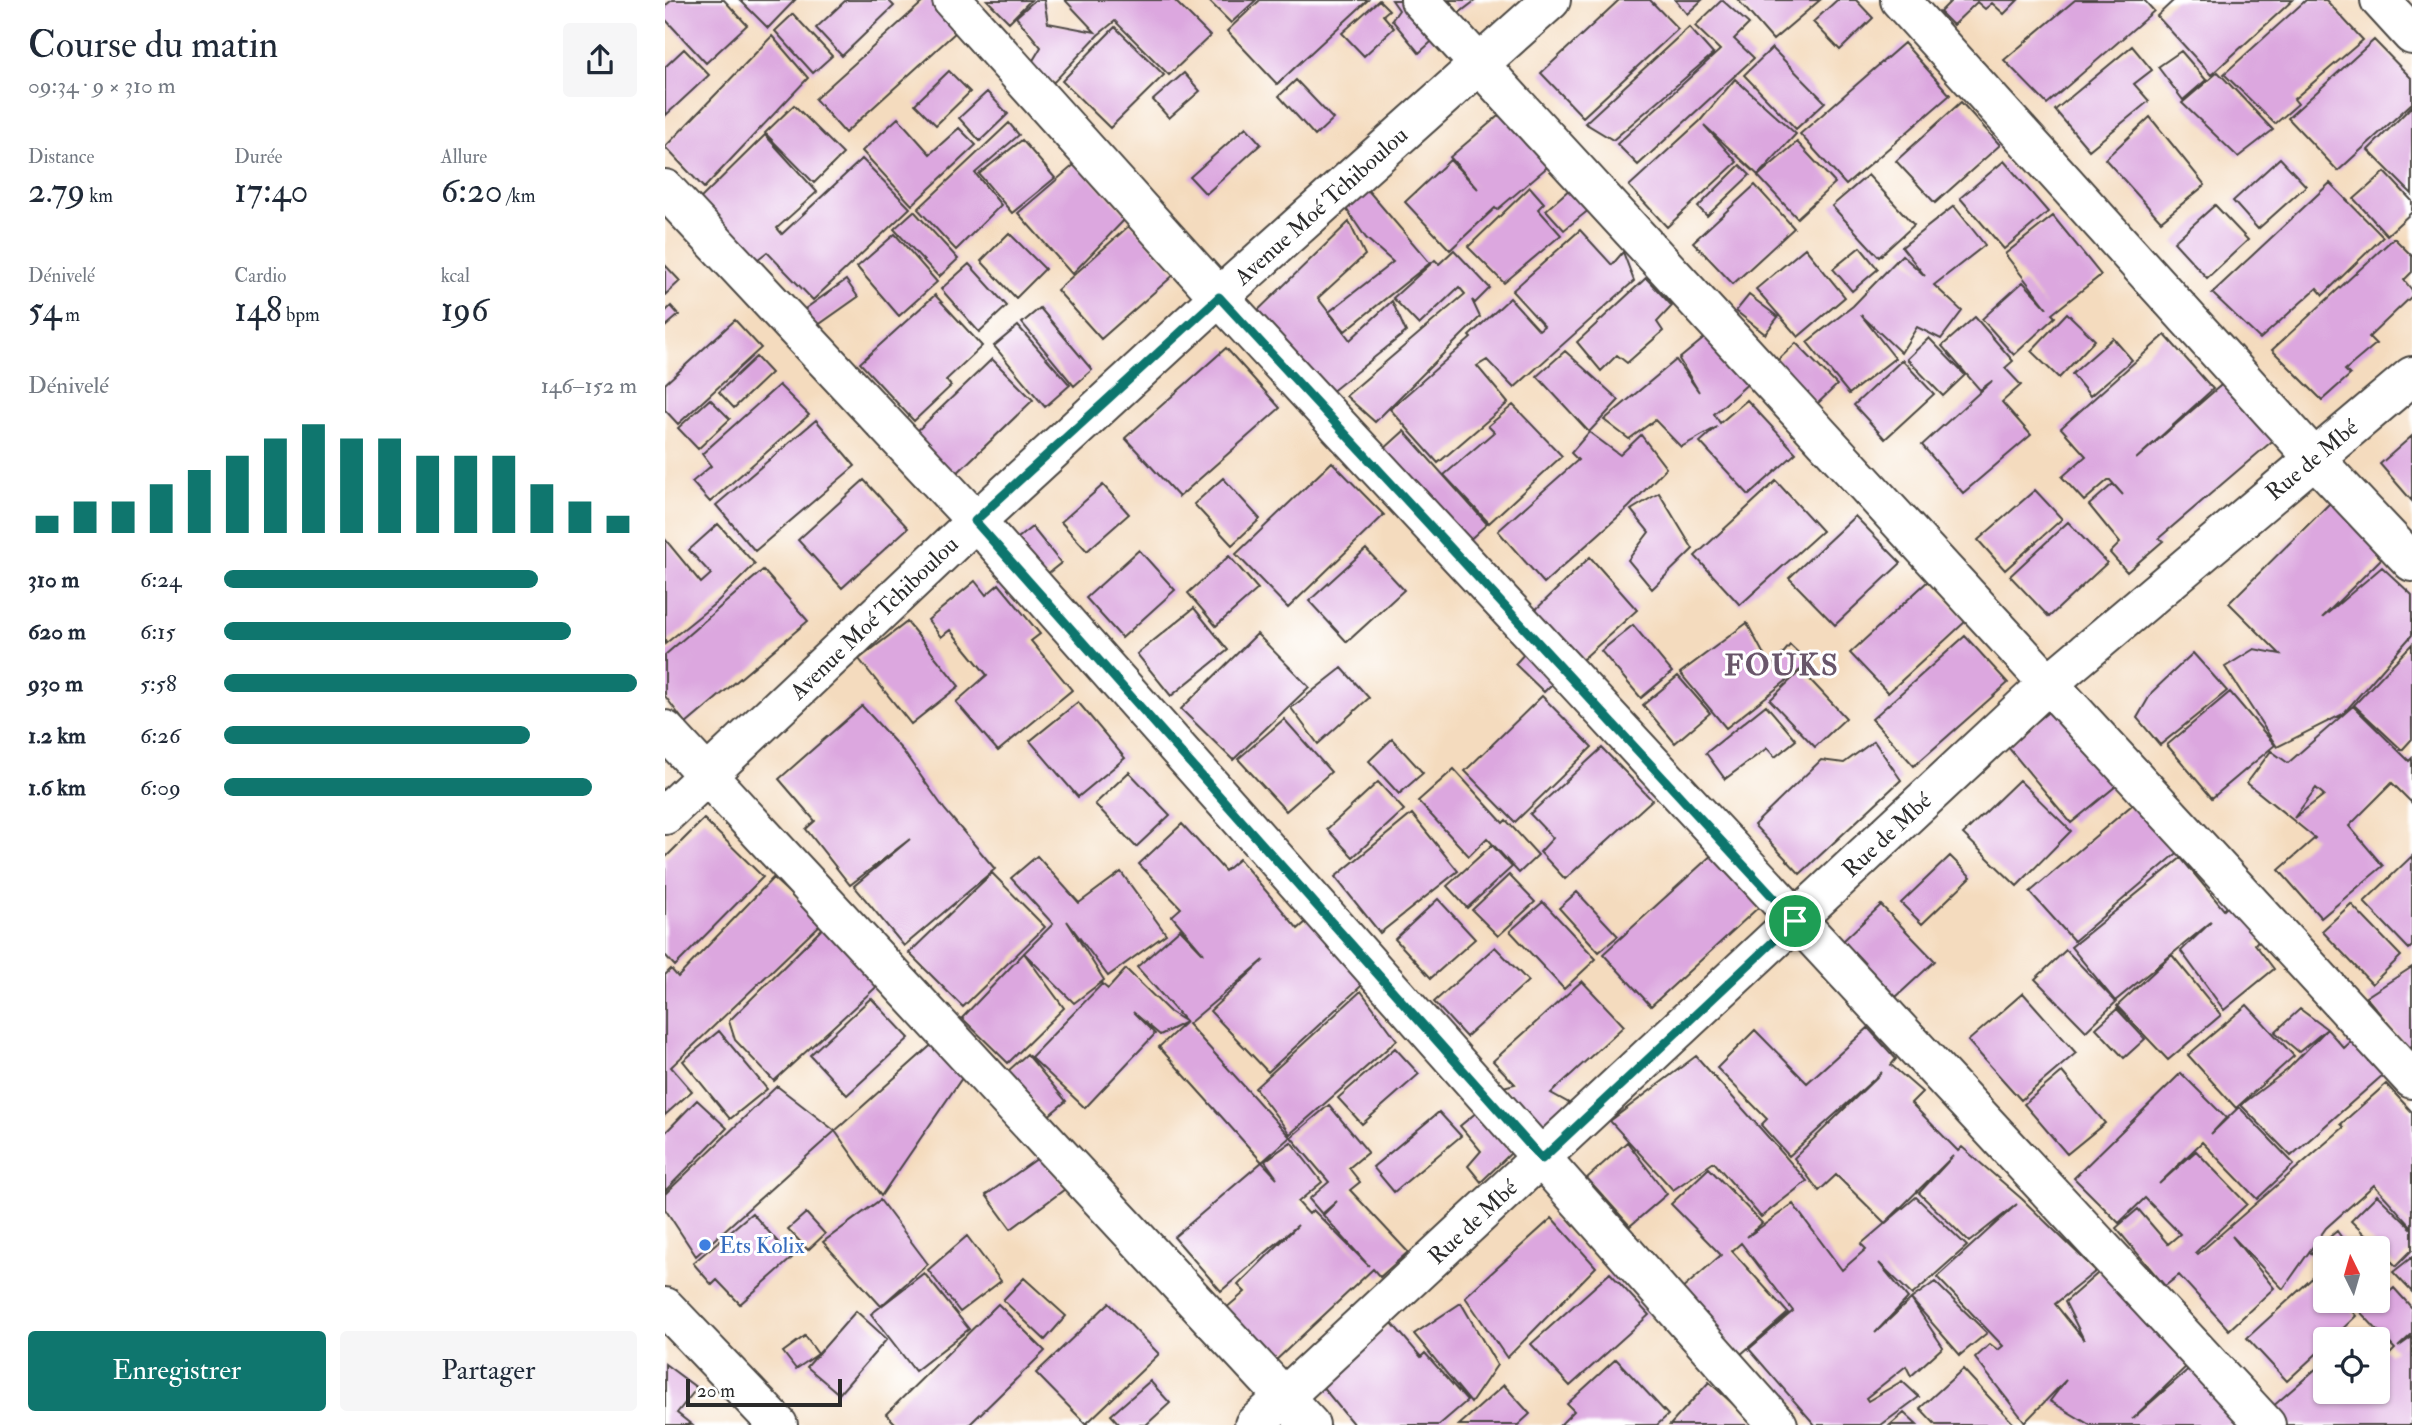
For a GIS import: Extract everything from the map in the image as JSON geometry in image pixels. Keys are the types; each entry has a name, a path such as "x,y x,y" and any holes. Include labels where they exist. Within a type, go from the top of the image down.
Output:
{"street":[{"path":"952,0 1219,297 1795,921 2189,1339 2266,1425"},
{"path":"1420,0 2412,1079"},
{"name":"Avenue Moé Tchiboulou","path":"665,815 975,521 1219,297 1551,0"},
{"path":"1899,0 2314,458 2412,562"},
{"path":"2379,0 2412,35"},
{"path":"665,189 975,521 1778,1425"},
{"name":"Rue de Mbé","path":"1254,1425 2049,683 2412,376"},
{"path":"665,730 706,778 1310,1425"},
{"path":"665,1307 778,1425"}],"building":[{"path":"672,0 724,0 747,25 706,63 665,19 665,6"},
{"path":"740,0 795,0 768,28"},
{"path":"846,0 888,0 894,6 842,56 816,28"},
{"path":"925,0 946,0 967,22 845,133 815,99"},
{"path":"987,0 1031,0 1009,22"},
{"path":"1035,0 1044,0 1048,23 1095,32 1065,0 1174,0 1210,36 1169,75 1115,21 1098,35 1054,82 1025,74 1041,47 1016,17"},
{"path":"1208,0 1256,0 1231,23"},
{"path":"1260,0 1368,0 1277,84 1227,31"},
{"path":"1379,0 1389,10 1383,15 1394,28 1364,56 1342,33"},
{"path":"1392,0 1411,0 1441,33 1419,53 1392,20 1399,10"},
{"path":"1449,0 1476,0 1459,13"},
{"path":"1619,0 1650,0 1678,29 1583,117 1541,73"},
{"path":"1675,0 1702,0 1687,14"},
{"path":"1722,0 1749,24 1734,39 1754,58 1638,165 1617,144 1720,50 1695,26"},
{"path":"1738,0 1820,0 1773,40"},
{"path":"1837,0 1856,0 1873,18 1840,50 1813,22"},
{"path":"1952,0 2018,0 2004,14 1992,3 1985,9 1977,2 1953,25 1940,12"},
{"path":"2075,0 2144,0 2154,11 2047,104 2004,60"},
{"path":"2174,0 2293,0 2211,75 2157,16"},
{"path":"2306,0 2326,0 2363,40 2294,99 2298,104 2275,124 2224,74"},
{"path":"793,14 832,56 813,73 775,31"},
{"path":"1115,27 1164,75 1110,128 1062,81"},
{"path":"1689,27 1713,54 1613,140 1585,123"},
{"path":"772,36 808,78 704,188 665,147"},
{"path":"2374,40 2412,79 2412,103 2338,171 2288,118"},
{"path":"1904,43 1950,95 1846,185 1800,134"},
{"path":"2132,46 2152,70 2134,84 2149,101 2089,150 2055,110"},
{"path":"1772,48 1825,102 1796,129 1744,75"},
{"path":"684,49 709,75 665,116 665,67"},
{"path":"2181,51 2206,80 2183,100 2158,67"},
{"path":"949,71 970,92 936,125 915,104"},
{"path":"2218,72 2273,130 2238,157 2182,103"},
{"path":"1184,73 1200,91 1169,118 1153,100"},
{"path":"1735,79 1796,134 1758,175 1704,125 1737,162 1667,227 1629,186 1700,121"},
{"path":"1296,80 1333,119 1315,136 1279,96"},
{"path":"987,92 1008,114 980,141 959,118"},
{"path":"1961,102 2000,145 1935,203 1896,161"},
{"path":"794,105 843,154 814,183 765,133"},
{"path":"1511,105 1558,158 1497,210 1495,208 1450,250 1405,202 1450,160 1478,189 1450,157"},
{"path":"2412,106 2412,194 2368,150"},
{"path":"2150,117 2205,185 2161,221 2105,159"},
{"path":"898,118 930,154 959,128 976,145 912,205 862,151"},
{"path":"1009,123 1019,135 975,173 1001,205 956,250 918,209"},
{"path":"1246,127 1261,144 1206,194 1190,177"},
{"path":"765,135 817,192 777,228 782,234 862,159 910,208 813,300 767,252 753,263 697,202"},
{"path":"1022,140 1055,178 1012,213 979,174"},
{"path":"1797,142 1835,183 1797,218 1758,176"},
{"path":"2280,158 2306,186 2258,229 2233,201"},
{"path":"2004,161 2048,212 2004,249 1960,198"},
{"path":"1075,164 1128,216 1072,274 1018,213"},
{"path":"1740,165 1750,175 1707,216 1698,207"},
{"path":"2385,172 2412,201 2412,212 2387,235 2354,199"},
{"path":"1868,175 1914,225 1879,257 1832,206"},
{"path":"2330,183 2383,237 2323,295 2317,288 2260,339 2212,293"},
{"path":"1755,185 1794,228 1733,284 1693,242"},
{"path":"1530,187 1544,203 1538,209 1561,235 1504,283 1468,247"},
{"path":"1366,188 1430,263 1345,331 1329,312 1393,262 1366,238 1345,207"},
{"path":"1571,188 1590,209 1564,230 1546,210"},
{"path":"2215,205 2248,240 2207,278 2174,242"},
{"path":"1954,206 1985,245 1934,285 1962,311 1941,339 1917,327 1901,353 1861,315 1895,358 1849,394 1807,342 1853,306 1902,255 1925,276 1902,247"},
{"path":"914,211 958,259 939,277 894,229"},
{"path":"2053,216 2101,275 2052,314 2055,317 2014,355 1982,319 2023,282 2047,308 2005,254"},
{"path":"1349,222 1365,255 1318,298 1350,340 1392,301 1406,332 1325,397 1249,319"},
{"path":"1131,224 1176,273 1101,339 1057,290"},
{"path":"1580,230 1612,265 1623,252 1634,281 1514,388 1487,360 1477,366 1508,403 1438,463 1390,409 1471,338 1469,336 1510,298 1539,330 1544,326 1512,291"},
{"path":"1009,233 1045,269 1016,298 981,261"},
{"path":"895,234 937,282 899,316 857,267"},
{"path":"2394,238 2412,256 2412,272 2404,280 2412,290 2412,296 2369,337 2376,344 2345,370 2350,375 2322,400 2272,350"},
{"path":"1860,247 1878,269 1852,291 1833,269"},
{"path":"1805,248 1845,297 1798,337 1756,289"},
{"path":"1454,250 1490,288 1475,303 1472,300 1480,317 1375,422 1346,396 1465,294 1459,287 1419,325 1393,298 1435,260 1439,264"},
{"path":"969,264 1007,306 979,332 941,289"},
{"path":"665,265 680,281 665,295"},
{"path":"1646,278 1672,306 1657,322 1663,331 1627,363 1617,355 1601,371 1577,342"},
{"path":"846,280 858,297 814,328 802,311"},
{"path":"935,295 982,346 946,380 951,386 914,421 860,363"},
{"path":"1749,295 1778,317 1765,334 1736,311"},
{"path":"671,306 679,315 665,327 665,312"},
{"path":"1040,308 1092,370 1074,386 1022,323"},
{"path":"2067,313 2095,340 2059,378 2031,351"},
{"path":"1975,317 2013,361 2005,368 2021,385 2002,402 2031,435 1963,493 1922,445 1992,381 1980,390 1942,346"},
{"path":"735,320 761,348 678,424 665,410 665,384"},
{"path":"1018,326 1070,385 1045,407 994,346"},
{"path":"1719,326 1760,373 1714,414 1720,423 1747,400 1796,453 1749,495 1700,442 1717,427 1681,447 1655,420 1629,439 1604,420 1676,360 1699,392 1679,359"},
{"path":"2165,335 2213,389 2136,459 2227,380 2277,437 2159,538 2163,541 2127,572 2110,553 2120,543 2089,505 2113,484 2123,495 2110,480 2108,480 2084,501 2062,477 2086,456 2061,428"},
{"path":"1929,338 1965,375 1943,396 1907,359"},
{"path":"2113,338 2132,360 2090,396 2072,374"},
{"path":"1796,343 1837,385 1817,404 1776,362"},
{"path":"1226,348 1280,408 1179,497 1125,438"},
{"path":"1565,351 1619,400 1589,432 1537,376"},
{"path":"756,357 771,373 734,408 719,392"},
{"path":"992,359 1033,400 953,477 913,435"},
{"path":"1902,360 1934,394 1885,439 1854,405"},
{"path":"779,385 809,415 710,502 692,482 711,466 702,454"},
{"path":"710,399 730,419 698,449 678,428"},
{"path":"1513,405 1562,456 1489,523 1444,475 1494,432 1488,426"},
{"path":"816,420 855,466 755,551 716,505"},
{"path":"1404,431 1487,524 1466,543 1383,450"},
{"path":"1589,432 1620,455 1641,435 1666,468 1629,507 1544,583 1498,531 1578,460 1571,453"},
{"path":"2412,436 2412,501 2380,464"},
{"path":"1332,462 1384,515 1288,608 1236,554"},
{"path":"1223,478 1260,519 1232,545 1194,504"},
{"path":"864,480 908,528 842,588 798,540"},
{"path":"1776,481 1822,531 1740,605 1695,556"},
{"path":"1103,485 1129,514 1087,551 1061,522"},
{"path":"2035,490 2062,519 2005,570 1978,540"},
{"path":"1659,493 1693,549 1652,589 1628,560 1649,532 1631,510"},
{"path":"2332,501 2386,554 2322,618 2382,567 2412,595 2412,635 2343,714 2277,747 2225,667 2254,649 2280,654 2229,603"},
{"path":"1855,516 1901,563 1835,625 1789,578"},
{"path":"2068,522 2107,563 2049,617 2010,576"},
{"path":"718,524 755,564 717,602 665,644 665,539 701,583 711,574 689,550"},
{"path":"1032,527 1061,563 1042,578 1013,542"},
{"path":"1366,549 1404,590 1347,642 1309,601"},
{"path":"1139,550 1175,590 1122,638 1086,598"},
{"path":"1229,556 1258,589 1216,626 1188,593"},
{"path":"1590,557 1637,610 1572,669 1525,620"},
{"path":"763,570 808,621 686,724 665,696 665,655"},
{"path":"975,581 986,595 999,584 1040,634 1031,641 1072,690 998,751 956,702 987,675 950,630 941,637 928,620"},
{"path":"1928,581 1966,621 1888,693 1850,653"},
{"path":"1194,608 1228,650 1171,696 1137,654"},
{"path":"907,622 959,686 911,724 859,659"},
{"path":"1747,623 1771,668 1790,645 1809,663 1726,728 1680,673"},
{"path":"1633,625 1672,672 1641,698 1601,651"},
{"path":"1257,634 1309,687 1233,760 1181,709"},
{"path":"1965,636 2008,683 1914,766 1872,719"},
{"path":"2412,644 2412,739 2402,750 2354,705"},
{"path":"1527,651 1557,679 1544,692 1515,664"},
{"path":"2193,653 2227,691 2160,745 2137,718 2152,692"},
{"path":"1342,668 1369,698 1318,744 1291,708"},
{"path":"1801,670 1846,718 1815,747 1770,700"},
{"path":"1678,676 1710,713 1675,743 1643,705"},
{"path":"2075,690 2139,767 2071,823 2007,746"},
{"path":"2230,692 2275,745 2212,798 2167,745"},
{"path":"1542,696 1592,747 1515,822 1465,771"},
{"path":"1078,702 1125,758 1078,797 1030,741"},
{"path":"1766,705 1796,740 1775,757 1767,748 1725,779 1706,753"},
{"path":"862,706 903,751 945,810 995,869 904,946 854,886 910,839 850,885 806,829 815,821 779,779"},
{"path":"2353,706 2409,761 2412,758 2412,803 2392,783 2349,826 2383,866 2321,918 2279,870 2315,838 2247,783 2271,751 2288,763","holes":["2316,788 2324,795 2294,818"]},
{"path":"1284,719 1331,772 1286,811 1238,759"},
{"path":"1392,739 1423,773 1399,794 1369,761"},
{"path":"1874,741 1901,780 1800,874 1754,825 1821,760 1844,763"},
{"path":"1602,748 1652,800 1565,879 1540,852 1553,838 1530,814"},
{"path":"1454,769 1503,823 1506,820 1538,855 1519,873 1487,838 1469,856 1418,801"},
{"path":"1129,772 1170,815 1136,847 1095,804"},
{"path":"2019,780 2071,831 2017,886 1963,834"},
{"path":"1378,782 1404,810 1353,857 1327,829"},
{"path":"2138,800 2182,849 2074,941 2030,892"},
{"path":"1412,814 1458,871 1380,933 1335,877"},
{"path":"704,819 763,877 675,966 665,955 665,858"},
{"path":"1182,824 1225,871 1239,859 1298,929 1315,914 1372,976 1268,1072 1210,1011 1264,960 1188,1024 1290,1137 1262,1162 1159,1047 1186,1022 1137,967 1180,929 1204,954 1172,916 1181,908 1139,864"},
{"path":"1492,845 1512,867 1467,908 1447,886"},
{"path":"1714,853 1761,905 1651,1006 1603,954"},
{"path":"1037,856 1079,903 1121,872 1166,934 1108,976 1067,921 1104,980 1074,1003 1024,953 1053,924 1011,878"},
{"path":"1950,856 1971,877 1922,924 1901,903"},
{"path":"2412,856 2412,946 2409,949 2364,902"},
{"path":"2181,858 2224,910 2232,902 2264,934 2255,944 2274,969 2224,1010 2181,951 2211,922 2115,1001 2071,947"},
{"path":"992,873 1045,927 963,1007 909,953"},
{"path":"1509,875 1535,902 1498,936 1472,910"},
{"path":"773,878 822,923 671,1067 692,1091 665,1115 665,975 671,969 678,977"},
{"path":"1577,892 1618,936 1599,952 1559,908"},
{"path":"1438,899 1475,939 1431,978 1395,939"},
{"path":"1543,902 1596,959 1564,989 1510,931"},
{"path":"2351,904 2401,956 2372,984 2322,931"},
{"path":"1881,905 1935,961 1896,997 1843,941"},
{"path":"828,923 885,979 774,1081 735,1040 729,1021"},
{"path":"1495,947 1528,981 1466,1037 1434,1002"},
{"path":"2066,950 2116,1002 2086,1031 2035,979"},
{"path":"1024,953 1064,1008 1008,1063 962,1018"},
{"path":"2172,955 2221,1015 2168,1060 2117,1006"},
{"path":"2412,967 2412,1048 2410,1050 2366,997"},
{"path":"1126,969 1170,1012 1186,1022 1160,1035 1133,1012 1155,1034 1085,1108 1031,1057 1102,984 1108,989"},
{"path":"1582,981 1624,1026 1551,1093 1576,1107 1545,1133 1503,1087 1515,1084 1493,1061"},
{"path":"1361,991 1397,1040 1290,1134 1255,1088"},
{"path":"2023,993 2076,1053 2021,1100 1968,1041"},
{"path":"871,998 909,1038 847,1095 810,1055"},
{"path":"2247,1005 2294,1056 2236,1108 2188,1055"},
{"path":"2117,1009 2145,1039 2124,1058 2096,1028"},
{"path":"2300,1009 2327,1029 2299,1052 2275,1032"},
{"path":"1868,1028 1896,1059 1891,1065 1922,1092 1911,1103 1958,1151 1962,1147 2022,1199 2096,1271 2055,1304 2084,1340 2065,1302 2104,1268 2191,1362 2132,1419 2191,1367 2242,1425 2090,1425 2050,1401 2066,1380 2025,1422 1975,1358 1990,1344 1998,1350 2003,1346 1937,1277 2017,1204 1969,1242 1919,1193 1953,1156 1885,1223 1836,1175 1819,1191 1794,1158 1882,1072 1789,1156 1761,1125 1767,1119 1717,1068 1755,1030 1807,1083"},
{"path":"2327,1029 2344,1048 2357,1036 2392,1067 2291,1156 2241,1105 2287,1070"},
{"path":"719,1031 767,1089 730,1119 683,1061"},
{"path":"937,1040 966,1072 881,1196 835,1131"},
{"path":"1395,1048 1419,1074 1362,1124 1338,1098"},
{"path":"1027,1054 1066,1101 1047,1117 1008,1071"},
{"path":"1696,1056 1807,1181 1761,1217 1714,1162 1673,1190 1610,1121"},
{"path":"2062,1072 2105,1123 2067,1154 2024,1104"},
{"path":"2181,1073 2226,1118 2211,1134 2239,1107 2294,1164 2257,1199 2202,1142 2159,1184 2196,1151 2247,1204 2196,1252 2198,1254 2344,1127 2341,1124 2386,1084 2412,1112 2412,1227 2374,1185 2320,1236 2313,1236 2313,1246 2283,1289 2232,1236 2274,1288 2229,1330 2179,1275 2165,1286 2116,1228 2138,1209 2168,1244 2180,1234 2145,1198 2119,1223 2074,1178"},
{"path":"777,1086 835,1131 696,1256 665,1209 665,1194"},
{"path":"697,1100 727,1128 665,1191 665,1133"},
{"path":"1329,1105 1368,1152 1349,1168 1360,1182 1350,1190 1408,1252 1380,1277 1373,1269 1273,1363 1225,1309 1245,1292 1238,1285 1298,1225 1221,1291 1174,1237 1262,1162 1277,1178 1265,1161 1291,1142 1322,1182 1298,1202 1309,1214 1313,1210 1369,1266 1323,1215 1337,1201 1322,1214 1309,1199 1329,1182 1291,1137"},
{"path":"1439,1112 1461,1136 1394,1192 1373,1167"},
{"path":"1477,1112 1512,1152 1481,1182 1468,1166 1481,1151 1460,1126"},
{"path":"1627,1142 1667,1194 1630,1226 1587,1178"},
{"path":"1041,1156 1065,1189 1011,1229 986,1195"},
{"path":"1709,1168 1762,1223 1747,1237 1793,1204 1842,1270 1866,1249 1861,1244 1916,1197 1967,1246 1912,1295 1879,1263 1908,1298 1875,1333 1911,1299 1943,1347 1911,1376 1906,1366 1866,1398 1868,1401 1902,1381 1919,1397 1881,1425 1815,1425 1749,1349 1793,1311 1741,1243 1732,1251 1788,1313 1740,1355 1681,1290 1721,1255 1671,1204"},
{"path":"2377,1195 2412,1229 2412,1250 2396,1266 2391,1261 2391,1236 2366,1236 2351,1221"},
{"path":"880,1200 928,1264 881,1306 823,1242"},
{"path":"752,1213 792,1258 740,1304 717,1280 712,1285 693,1263"},
{"path":"806,1213 825,1234 808,1250 788,1229"},
{"path":"1552,1218 1596,1267 1507,1358 1465,1297"},
{"path":"967,1236 1001,1281 960,1312 928,1270"},
{"path":"2412,1257 2412,1292 2393,1272"},
{"path":"924,1273 969,1329 915,1371 871,1314"},
{"path":"1610,1273 1649,1315 1570,1386 1531,1344"},
{"path":"1024,1278 1066,1316 1045,1340 1003,1300"},
{"path":"2313,1278 2313,1313 2354,1313 2356,1316 2345,1327 2313,1327 2313,1357 2287,1381 2247,1338"},
{"path":"1935,1282 1987,1333 1960,1355 1911,1299"},
{"path":"2394,1288 2412,1308 2412,1334 2398,1347 2412,1337 2412,1425 2286,1425 2271,1408 2313,1371 2313,1404 2390,1404 2390,1354 2395,1349 2390,1344 2390,1327 2374,1327 2361,1313 2390,1313 2391,1291"},
{"path":"1109,1303 1159,1354 1086,1424 1036,1373"},
{"path":"1461,1303 1497,1365 1471,1403 1414,1334"},
{"path":"998,1304 1045,1351 969,1425 897,1425 886,1414"},
{"path":"856,1311 887,1339 839,1394 807,1367"},
{"path":"1392,1323 1421,1357 1425,1353 1467,1401 1439,1425 1354,1425 1321,1385"},
{"path":"805,1336 818,1354 796,1369 783,1352"},
{"path":"1616,1359 1668,1415 1657,1425 1560,1425 1574,1411 1567,1404"},
{"path":"665,1364 697,1388 677,1413 692,1425 665,1425"},
{"path":"1963,1369 2013,1423 2011,1425 1936,1425 1920,1408"},
{"path":"1150,1381 1170,1403 1146,1425 1120,1425 1111,1415"},
{"path":"1709,1382 1756,1425 1670,1425"},
{"path":"1504,1385 1530,1414 1518,1425 1459,1425"},
{"path":"1904,1413 1917,1425 1890,1425"}],"place":[{"name":"Ets Kolix","path":"705,1245"}],"district":[{"name":"FOUKS","path":"1782,665"}],"route":[{"path":"1219,297 1795,921 1542,1159 975,521 1219,297"}]}
